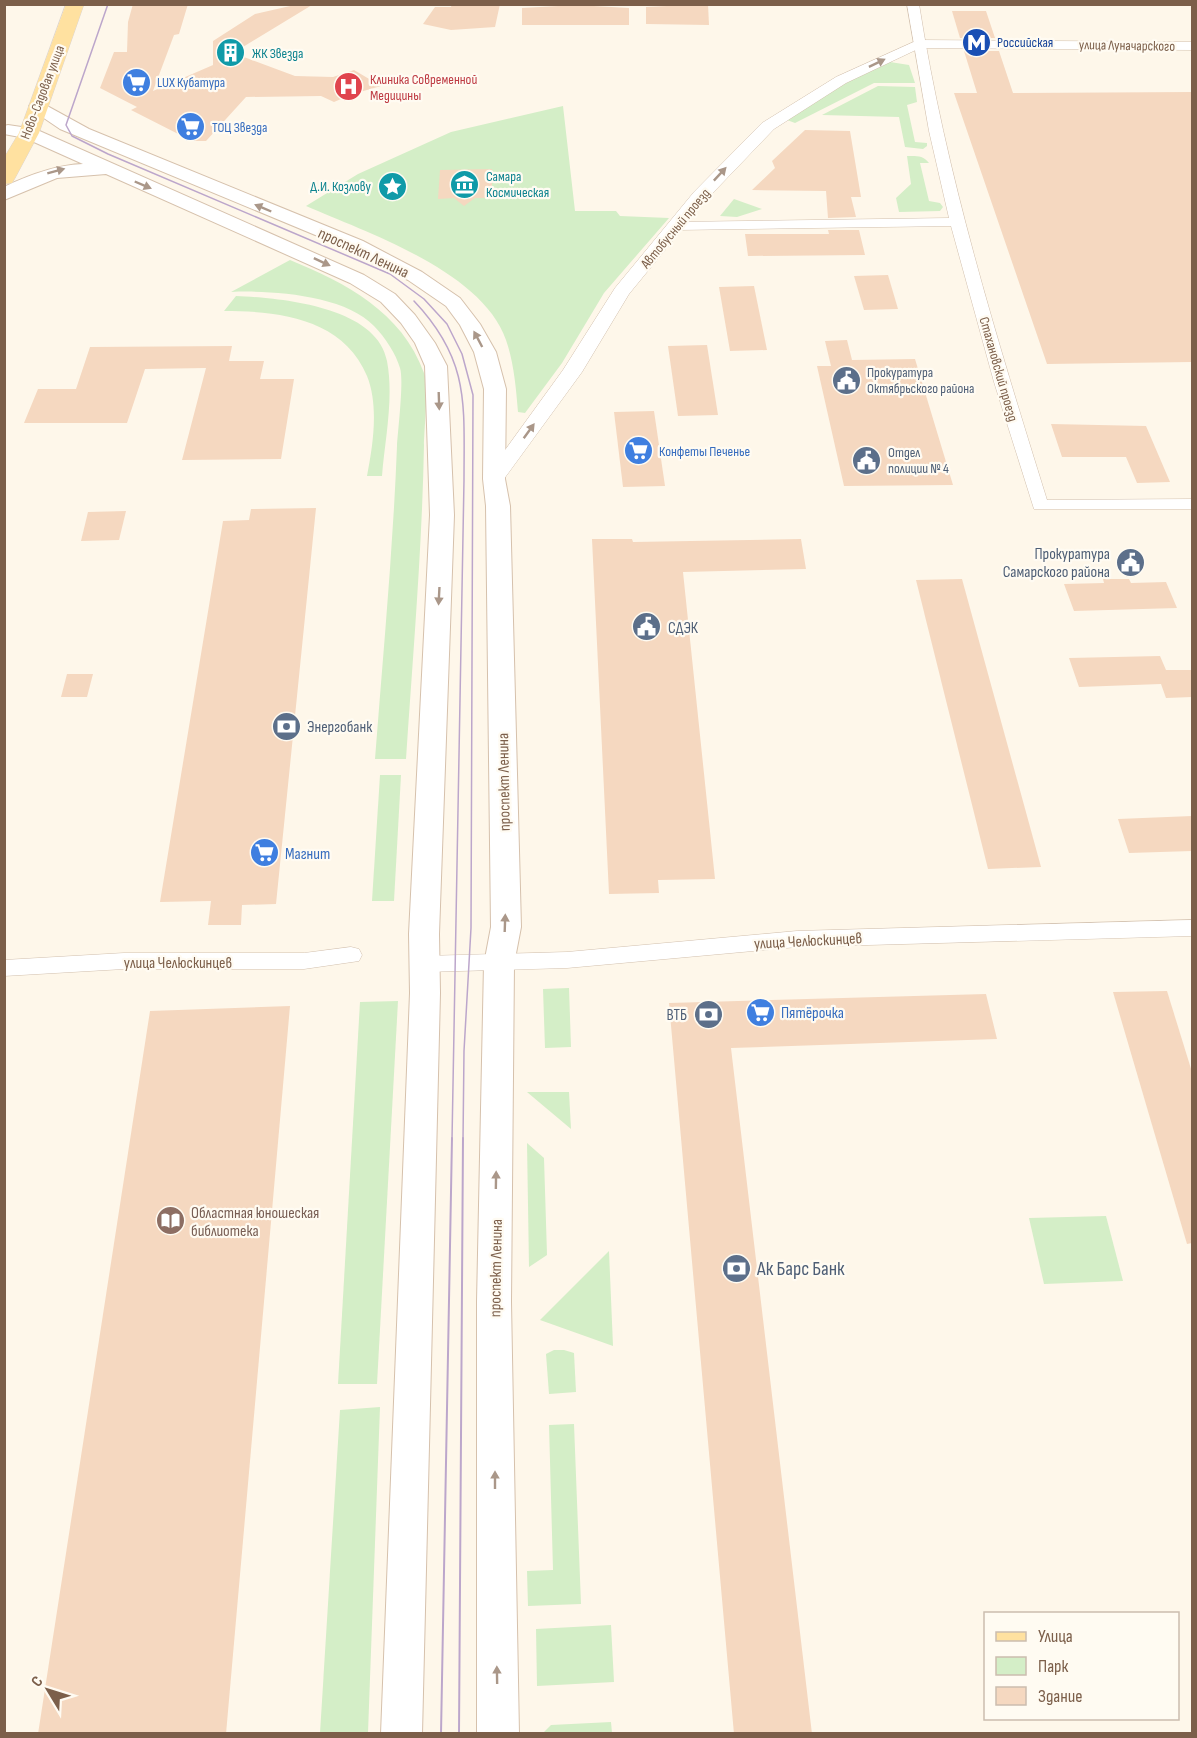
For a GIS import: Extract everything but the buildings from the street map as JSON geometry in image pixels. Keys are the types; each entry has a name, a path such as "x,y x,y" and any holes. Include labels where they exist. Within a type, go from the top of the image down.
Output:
{"main road":[{"name":"Ново-Садовая улица","path":"4,178 29,133 75,4"},
{"name":"проспект Ленина","path":"38,106 82,133 385,259 453,302 470,324 485,352 495,389 494,479 498,506 506,927 499,964 494,1302 498,1734"},
{"name":"проспект Ленина","path":"9,126 357,279 388,298 408,319 425,343 436,366 442,515 424,934 425,964 401,1734"},
{"path":"4,195 46,174 64,169 112,171"}],"street":[{"path":"913,4 918,44"},
{"name":"улица Луначарского","path":"918,44 1192,46"},
{"name":"Стахановский проезд","path":"918,44 924,85 958,222 999,371 1040,505 1192,504"},
{"name":"Автобусный проезд","path":"494,479 572,372 621,292 700,196 768,126 841,80 918,44"},
{"path":"677,226 958,222"},
{"name":"улица Челюскинцев","path":"425,964 499,964 567,960 797,939 1192,928"},
{"name":"улица Челюскинцев","path":"4,968 124,962 304,961 351,955"}],"green space":[{"path":"890,62 909,65 915,83 874,83 795,123 787,120 785,116 881,64"},
{"path":"878,86 915,87 917,102 907,105 915,142 927,143 927,146 923,149 905,147 899,117 822,115"},
{"path":"563,106 575,211 616,211 620,216 669,218 604,293 562,363 525,413 518,412 513,367 506,340 493,316 473,294 449,274 420,257 306,206 358,174 451,132"},
{"path":"907,156 922,157 929,163 920,163 929,201 940,203 943,207 940,211 899,212 896,198 911,184"},
{"path":"734,199 762,209 737,217 720,216"},
{"path":"290,260 331,279 370,302 402,333 424,373 426,397 421,524 406,759 375,759 393,524 401,394 400,368 393,351 378,330 345,307 327,301 286,294 231,292"},
{"path":"236,296 276,299 324,309 346,317 365,328 379,342 387,361 390,389 382,476 367,476 373,439 373,400 367,376 356,357 342,341 307,322 266,313 224,311"},
{"path":"380,775 401,775 394,901 372,901"},
{"path":"569,988 571,1047 545,1048 543,989"},
{"path":"398,1001 377,1384 338,1384 360,1002"},
{"path":"527,1092 569,1092 571,1129"},
{"path":"527,1143 544,1158 547,1255 529,1267"},
{"path":"1106,1216 1123,1281 1044,1284 1029,1218"},
{"path":"609,1251 613,1346 540,1320"},
{"path":"554,1350 574,1353 576,1392 549,1394 546,1354"},
{"path":"380,1407 368,1733 320,1733 340,1410"},
{"path":"574,1424 581,1604 528,1606 527,1571 553,1570 549,1425"},
{"path":"611,1625 614,1682 537,1686 536,1629"},
{"path":"611,1722 612,1733 543,1733 551,1725"}],"tram line":[{"path":"108,4 66,125 72,136 108,154 390,274 424,299 447,324 462,354 473,395 471,928 464,1051 463,1140"},
{"path":"414,301 445,343 454,364 460,384 464,428 452,1140"},
{"path":"441,1734 452,1138"},
{"path":"459,1734 463,1138"}],"place":[{"name":"Российская","path":"976,42"},
{"name":"ЖК Звезда","path":"231,53"},
{"name":"LUX Кубатура","path":"136,82"},
{"name":"Клиника Современной Медицины","path":"349,87"},
{"name":"ТОЦ Звезда","path":"191,127"},
{"name":"Самара Космическая","path":"465,184"},
{"name":"Д.И. Козлову","path":"392,186"},
{"name":"Прокуратура Октябрьского района","path":"846,380"},
{"name":"Конфеты Печенье","path":"638,451"},
{"name":"Отдел полиции № 4","path":"867,460"},
{"name":"Прокуратура Самарского района","path":"1131,562"},
{"name":"СДЭК","path":"647,627"},
{"name":"Энергобанк","path":"286,726"},
{"name":"Магнит","path":"264,853"},
{"name":"Пятёрочка","path":"760,1012"},
{"name":"ВТБ","path":"708,1014"},
{"name":"Областная юношеская библиотека","path":"170,1221"},
{"name":"Ак Барс Банк","path":"736,1268"}]}
